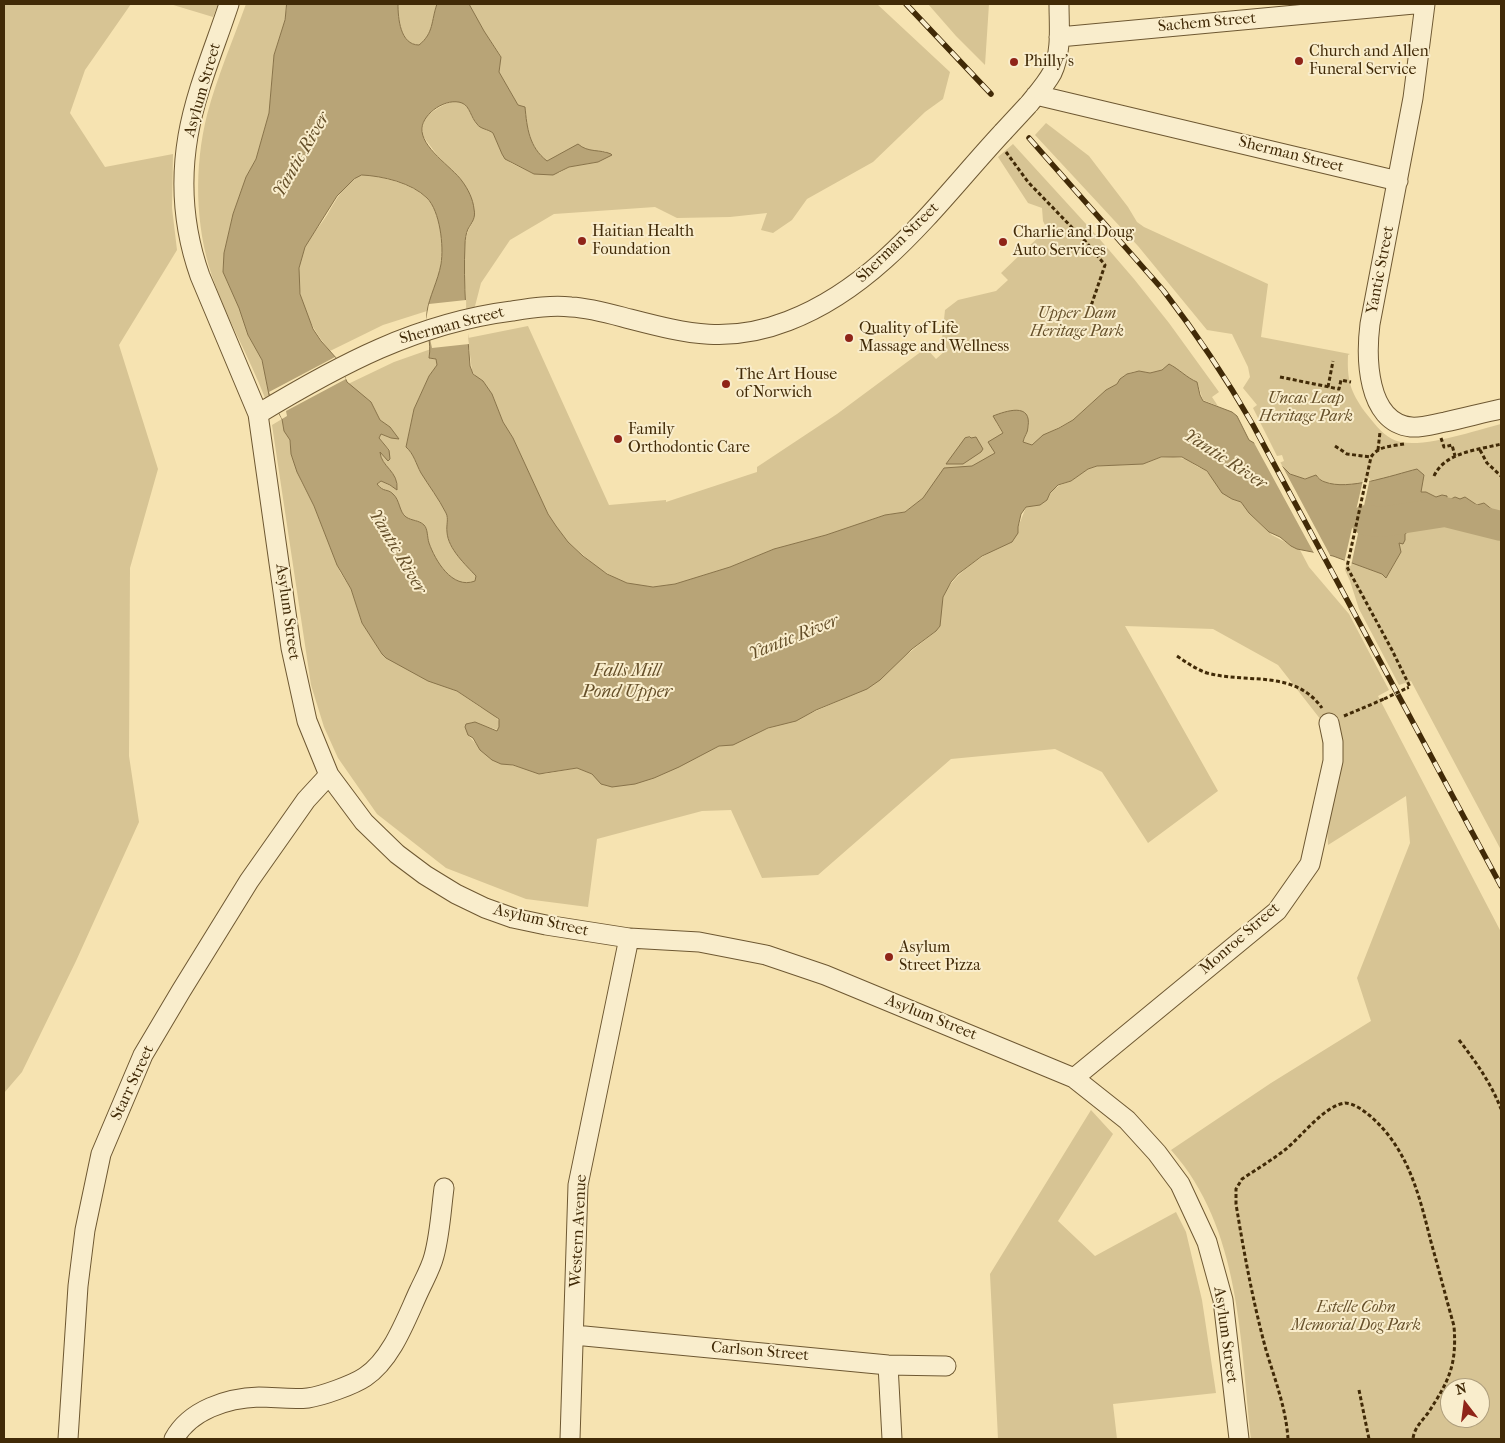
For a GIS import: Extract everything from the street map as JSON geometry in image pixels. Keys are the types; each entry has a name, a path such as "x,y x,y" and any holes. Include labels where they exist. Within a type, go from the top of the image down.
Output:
{"street":[{"name":"Asylum Street","path":"229,4 203,78 188,135 184,186 187,230 200,276 258,414 295,666 307,721 329,775 364,822 397,854 425,875 456,894 485,908 513,918 546,925 629,938 699,942 766,955 825,975 1074,1078 1127,1120 1157,1153 1180,1184 1207,1242 1223,1300 1239,1439"},
{"path":"1032,100 1048,80 1058,53 1059,4"},
{"name":"Sachem Street","path":"1059,37 1332,8 1414,4"},
{"name":"Yantic Street","path":"1425,4 1413,98 1368,341 1368,367 1376,399 1385,412 1401,424 1414,427 1501,409"},
{"name":"Sherman Street","path":"258,414 342,366 378,348 426,330 489,314 526,309 570,307 607,313 683,332 719,336 750,332 782,324 833,300 868,275 921,224 1032,100 1398,181"},
{"name":"Monroe Street","path":"1074,1078 1277,911 1310,864 1333,761 1333,742 1329,723"},
{"name":"Starr Street","path":"68,1439 78,1286 85,1230 101,1154 143,1055 181,991 249,881 306,800 329,775"},
{"name":"Western Avenue","path":"570,1439 578,1185 629,938"},
{"path":"174,1439 180,1428 189,1420 205,1410 223,1403 253,1398 310,1398 361,1380 371,1372 398,1336 431,1264 436,1251 444,1188"},
{"name":"Carlson Street","path":"574,1334 888,1365 946,1366"},
{"path":"888,1365 892,1439"}],"path":[{"path":"1001,135 1028,182 1086,242 1105,265 1090,309"},
{"path":"1328,387 1333,361"},
{"path":"1280,377 1339,389 1341,380 1350,382"},
{"path":"1177,656 1191,666 1208,673 1268,679 1297,685 1311,694 1321,707 1329,723 1410,687 1347,566 1371,458 1378,450 1381,426"},
{"path":"1440,435 1444,447 1452,445 1455,456"},
{"path":"1378,450 1406,443"},
{"path":"1434,476 1444,462 1455,456 1501,444"},
{"path":"1335,446 1347,454 1371,458"},
{"path":"1480,449 1487,463 1501,476"},
{"path":"1459,1040 1496,1094 1501,1109"},
{"path":"1288,1439 1284,1406 1266,1350 1255,1303 1237,1210 1236,1189 1242,1180 1291,1145 1328,1111 1345,1103 1354,1106 1376,1122 1397,1146 1408,1165 1422,1207 1454,1326 1453,1365 1446,1384 1416,1428 1413,1439"},
{"path":"1359,1390 1369,1439"}],"green space":[{"path":"4,4 131,4 85,70 70,113 105,167 173,154 172,208 177,250 119,345 158,469 130,568 129,756 139,822 76,961 22,1072 4,1093"},
{"path":"170,4 218,4 213,17"},
{"path":"246,4 287,4 285,20 274,55 269,113 256,159 246,177 233,214 224,253 223,272 240,308 248,335 265,369 269,395 265,398 212,276 202,237 198,196 200,155 207,115 220,73"},
{"path":"398,4 437,4 430,31 419,45 408,41 404,36 401,30"},
{"path":"469,4 877,4 950,72 943,99 925,112 873,162 807,199 792,220 773,233 761,230 767,213 730,217 677,218 655,207 554,214 510,240 481,283 474,310 466,312 464,253 465,241 473,222 463,182 437,155 422,135 424,118 445,104 457,101 462,102 467,106 477,124 493,133 502,154 511,163 534,174 559,173 569,167 598,162 606,151 589,151 578,145 547,161 541,156 530,137 525,107 518,105 499,72 501,56"},
{"path":"928,4 989,4 985,65 956,36"},
{"name":"Uncas Leap Heritage Park","path":"1046,123 1089,156 1128,207 1137,222 1144,227 1268,284 1261,337 1350,354 1348,355 1348,372 1350,385 1365,412 1388,437 1402,442 1430,442 1501,424 1501,514 1499,515 1484,503 1477,505 1465,497 1460,500 1455,497 1451,499 1442,495 1436,497 1426,492 1420,492 1424,475 1335,485 1322,481 1316,475 1300,478 1287,471 1279,463 1284,461 1282,455 1277,456 1253,408 1257,405 1243,388 1250,377 1248,367 1232,334 1207,330 1138,246 1035,135"},
{"name":"Upper Dam Heritage Park","path":"1013,144 1097,236 1169,323 1219,392 1212,397 1218,406 1203,400 1197,382 1170,364 1162,370 1150,373 1132,372 1106,390 1073,420 1048,433 1032,445 1023,442 1029,425 1020,411 1018,410 996,422 1005,437 996,453 924,497 905,512 885,515 826,535 774,549 730,567 675,584 656,587 633,585 617,579 598,568 568,542 548,514 513,438 503,422 492,394 483,381 478,379 472,371 468,338 528,326 609,505 666,500 666,502 757,472 757,467 837,414 926,348 936,359 945,351 942,339 945,310 958,300 996,291 1008,280 1001,273 1047,229 1043,221 1042,208 1028,203 998,157"},
{"path":"362,175 399,182 417,191 430,202 437,215 440,231 442,247 440,268 427,311 383,325 330,351 314,328 302,302 299,274 300,261 307,243 342,192 351,182"},
{"path":"431,349 430,359 436,359 437,365 429,376 414,409 406,447 446,513 448,538 454,550 477,576 475,581 467,583 451,577 445,571 434,555 424,525 409,519 401,511 395,497 377,484 381,481 397,489 395,478 383,462 380,452 383,453 385,458 390,450 379,438 381,434 391,438 397,437 390,427 380,420 371,402 348,384 394,362"},
{"name":"Estelle Cohn Memorial Dog Park","path":"282,419 284,431 290,440 291,454 301,481 314,506 340,572 351,589 362,623 382,654 423,678 457,691 492,713 500,722 498,730 471,722 469,736 493,760 544,774 577,768 592,774 651,779 719,746 809,714 863,690 936,631 943,596 949,586 964,570 983,556 1013,540 1026,507 1042,503 1060,485 1071,481 1088,469 1098,466 1146,463 1159,458 1173,457 1186,459 1205,470 1232,499 1241,502 1251,515 1272,535 1300,550 1309,567 1349,614 1389,690 1378,696 1501,932 1501,1439 1251,1439 1239,1325 1233,1287 1224,1250 1211,1214 1194,1181 1171,1150 1271,1083 1371,1021 1357,978 1410,843 1406,796 1328,845 1321,720 1278,665 1213,629 1125,626 1218,791 1148,843 1102,772 1055,749 951,759 818,875 762,878 731,810 702,811 597,839 588,907 526,899 446,868 377,814 338,758 324,727 311,685 272,425"},
{"path":"1437,519 1441,524 1454,524 1458,520 1465,519 1477,525 1501,527 1501,850 1411,681 1399,685 1359,609 1345,570 1347,561 1382,574 1386,578 1401,552 1399,543 1408,530 1420,522 1428,523"},
{"path":"1091,1110 1113,1134 1058,1221 1095,1256 1176,1212 1186,1232 1202,1300 1216,1393 1113,1404 1117,1439 998,1439 990,1274"}],"water":[{"name":"Falls Mill Pond Upper","path":"287,4 398,4 401,30 404,36 413,44 419,45 430,31 437,4 469,4 501,57 499,72 518,105 525,107 530,137 541,156 547,161 578,144 586,149 612,155 598,162 569,167 553,175 534,174 505,159 493,133 478,126 467,107 462,103 456,102 443,104 431,112 423,122 422,128 426,142 462,181 470,194 473,205 473,220 466,234 465,242 465,290 470,366 473,374 483,381 492,394 503,422 513,438 548,514 556,526 568,542 583,556 607,574 627,583 653,587 675,584 730,567 774,549 826,535 885,515 905,512 923,498 944,468 972,466 995,453 988,442 1003,433 993,416 1005,412 1022,411 1028,419 1028,429 1023,442 1032,445 1043,435 1073,420 1127,374 1139,371 1150,373 1162,370 1169,364 1197,382 1203,401 1232,412 1237,416 1249,440 1266,450 1290,474 1305,479 1316,475 1324,482 1346,485 1371,481 1417,469 1424,475 1421,492 1426,492 1436,497 1447,496 1447,499 1465,497 1477,505 1484,503 1499,515 1501,514 1501,527 1477,525 1465,519 1458,520 1454,524 1441,524 1437,519 1428,523 1420,522 1405,534 1403,544 1399,543 1401,552 1386,578 1382,574 1333,556 1297,549 1291,546 1280,537 1269,532 1249,513 1241,502 1222,493 1207,471 1182,457 1161,457 1143,464 1097,466 1088,469 1071,481 1058,485 1050,493 1047,500 1040,505 1026,507 1021,514 1018,533 1012,542 982,556 958,574 951,582 943,597 940,626 936,631 912,649 880,680 867,689 816,710 796,721 768,728 733,745 719,746 679,767 635,784 612,787 601,784 592,774 577,768 539,774 513,765 501,764 492,760 480,750 473,738 468,735 465,727 466,724 475,722 497,731 499,719 457,691 428,681 386,658 362,623 351,589 337,565 314,506 297,472 291,454 290,440 284,431 282,419 269,395 262,360 248,335 239,308 223,272 224,253 233,214 246,177 256,159 269,113 274,55 285,20","holes":["362,175 388,179 413,188 427,198 438,220 442,248 441,264 427,312 430,346 429,358 436,359 437,365 429,376 414,409 406,447 446,513 448,538 458,556 476,576 475,581 467,583 459,581 446,572 435,557 424,525 406,517 397,499 391,492 382,489 377,484 381,481 397,490 395,478 381,457 380,452 388,461 390,459 389,450 379,438 381,434 399,439 390,427 380,420 371,402 347,382 337,359 313,329 300,294 299,268 305,247 337,196 354,179","1432,504 1434,506 1448,505 1446,510 1441,510 1432,515 1423,509","1420,509 1420,518 1409,522 1404,516 1406,511"]},
{"path":"976,437 983,449 981,452 963,464 946,464 965,438"}],"pier":[{"path":"466,300 469,344 432,348 426,320 429,304"},
{"path":"335,357 346,379 286,411 287,416 282,419 269,392"},
{"path":"1252,439 1268,448 1278,458 1331,557 1328,559 1315,555"},
{"path":"1370,478 1351,566 1344,563 1363,480"}],"waterway":[{"name":"Yantic River","path":"1365,520 1381,522 1445,512 1501,526"}],"railway":[{"path":"906,4 991,94"},
{"path":"1029,138 1163,290 1199,339 1232,390 1253,425 1501,886"}],"place":[{"name":"Church and Allen Funeral Service","path":"1299,61"},
{"name":"Philly's","path":"1014,62"},
{"name":"Haitian Health Foundation","path":"582,241"},
{"name":"Charlie and Doug Auto Services","path":"1003,242"},
{"name":"Quality of Life Massage and Wellness","path":"849,338"},
{"name":"The Art House of Norwich","path":"726,384"},
{"name":"Family Orthodontic Care","path":"618,439"},
{"name":"Asylum Street Pizza","path":"889,957"}]}
